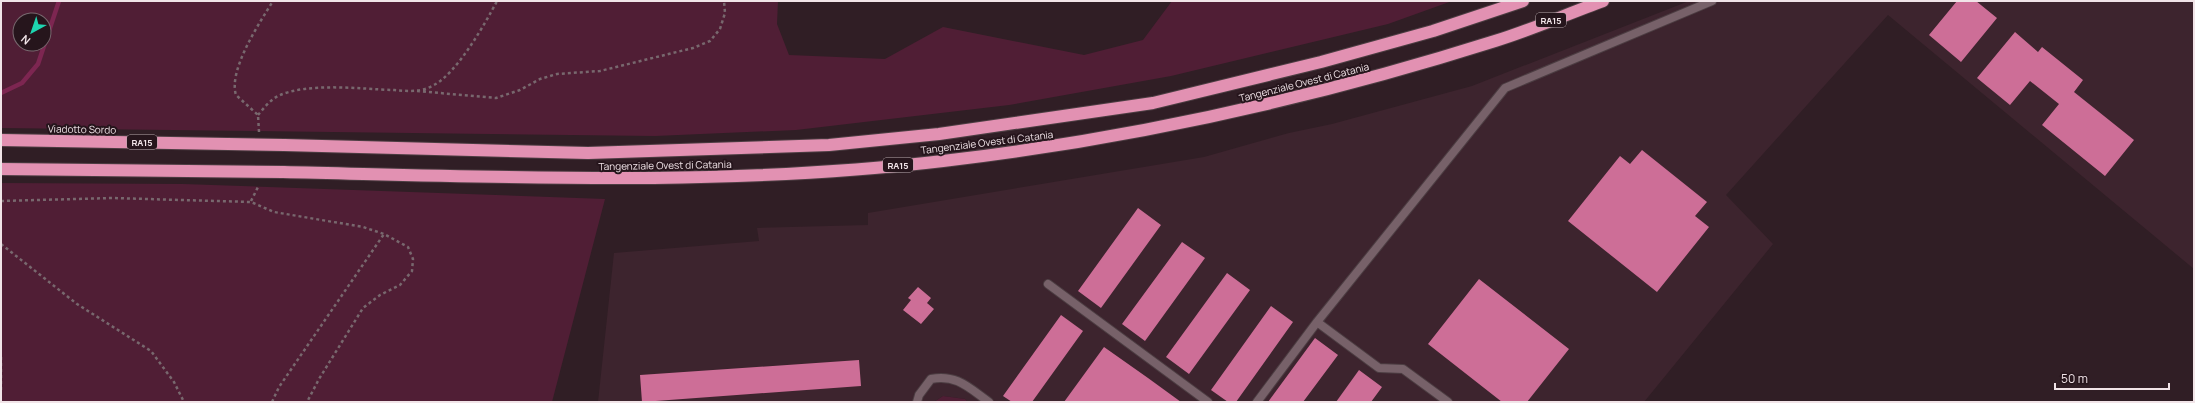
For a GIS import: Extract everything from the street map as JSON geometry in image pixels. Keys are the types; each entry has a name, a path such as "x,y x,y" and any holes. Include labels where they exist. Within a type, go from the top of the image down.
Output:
{"highway":[{"path":"1458,23 1502,1"},
{"name":"Tangenziale Ovest di Catania","path":"284,145 588,153 829,145 939,134 1153,103 1321,62 1458,23 1524,1"},
{"name":"Tangenziale Ovest di Catania","path":"1,169 283,172 605,179 732,176 830,171 941,162 1161,128 1330,89 1499,40 1602,1"},
{"name":"Viadotto Sordo","path":"1,140 284,145"}],"lane":[{"path":"1257,402 1317,322 1505,88 1712,1"},
{"path":"1048,284 1208,402"},
{"path":"1317,322 1380,368 1403,369 1448,402"},
{"path":"917,402 919,394 931,379 942,377 957,380 989,402"}],"path":[{"path":"258,115 236,95 234,80 250,36 273,1"},
{"path":"417,91 434,86 448,75 478,35 497,1"},
{"path":"259,137 258,115 266,105 278,96 321,88 417,91 496,98 520,90 540,79 557,74 600,71 693,48 710,41 720,29 725,13 724,1"},
{"path":"251,202 259,188 259,181"},
{"path":"1,201 112,198 251,202 274,212 363,227 384,234 408,247 413,259 412,271 400,285 380,295 363,308 319,379 307,402"},
{"path":"272,402 279,387 384,234"},
{"path":"1,244 77,304 151,351 174,382 184,402"},
{"path":"1,357 1,390"}],"shaded area":[{"path":"1,1 778,1 777,24 789,55 885,59 943,27 1084,55 1143,40 1172,1 1452,1 1388,24 1171,76 1009,105 796,130 655,136 1,128"},
{"path":"1689,1 2194,1 2194,269 1888,15 1726,195 1773,244 1644,402 968,402 965,399 943,396 934,402 598,402 614,253 759,241 757,228 868,225 868,213 1204,157 1289,133 1332,124 1472,86"},
{"path":"1,183 183,184 605,199 552,402 1,402"},
{"path":"943,396 965,399 968,402 934,402"}],"building":[{"path":"1957,1 1976,1 1997,18 1961,62 1929,35"},
{"path":"2015,32 2038,52 2042,47 2083,80 2074,92 2134,140 2105,176 2042,125 2059,104 2030,81 2010,105 1977,78"},
{"path":"1642,150 1707,202 1695,216 1709,227 1657,292 1568,221 1620,156 1630,164"},
{"path":"1138,208 1161,225 1101,308 1078,291"},
{"path":"1182,242 1205,258 1145,341 1122,324"},
{"path":"1227,273 1250,290 1189,374 1166,357"},
{"path":"1479,279 1569,349 1527,402 1502,402 1428,344"},
{"path":"918,287 931,298 927,303 934,309 921,324 903,310 911,300 908,298"},
{"path":"1271,306 1293,322 1236,402 1228,402 1211,390"},
{"path":"1061,315 1083,331 1032,402 1012,402 1003,396"},
{"path":"1315,338 1338,355 1303,402 1268,402"},
{"path":"1104,347 1148,378 1181,402 1064,402"},
{"path":"859,360 861,386 642,402 640,375"},
{"path":"1359,370 1382,387 1371,402 1336,402"}],"waterway":[{"path":"1,93 22,83 38,64 59,1"}]}
